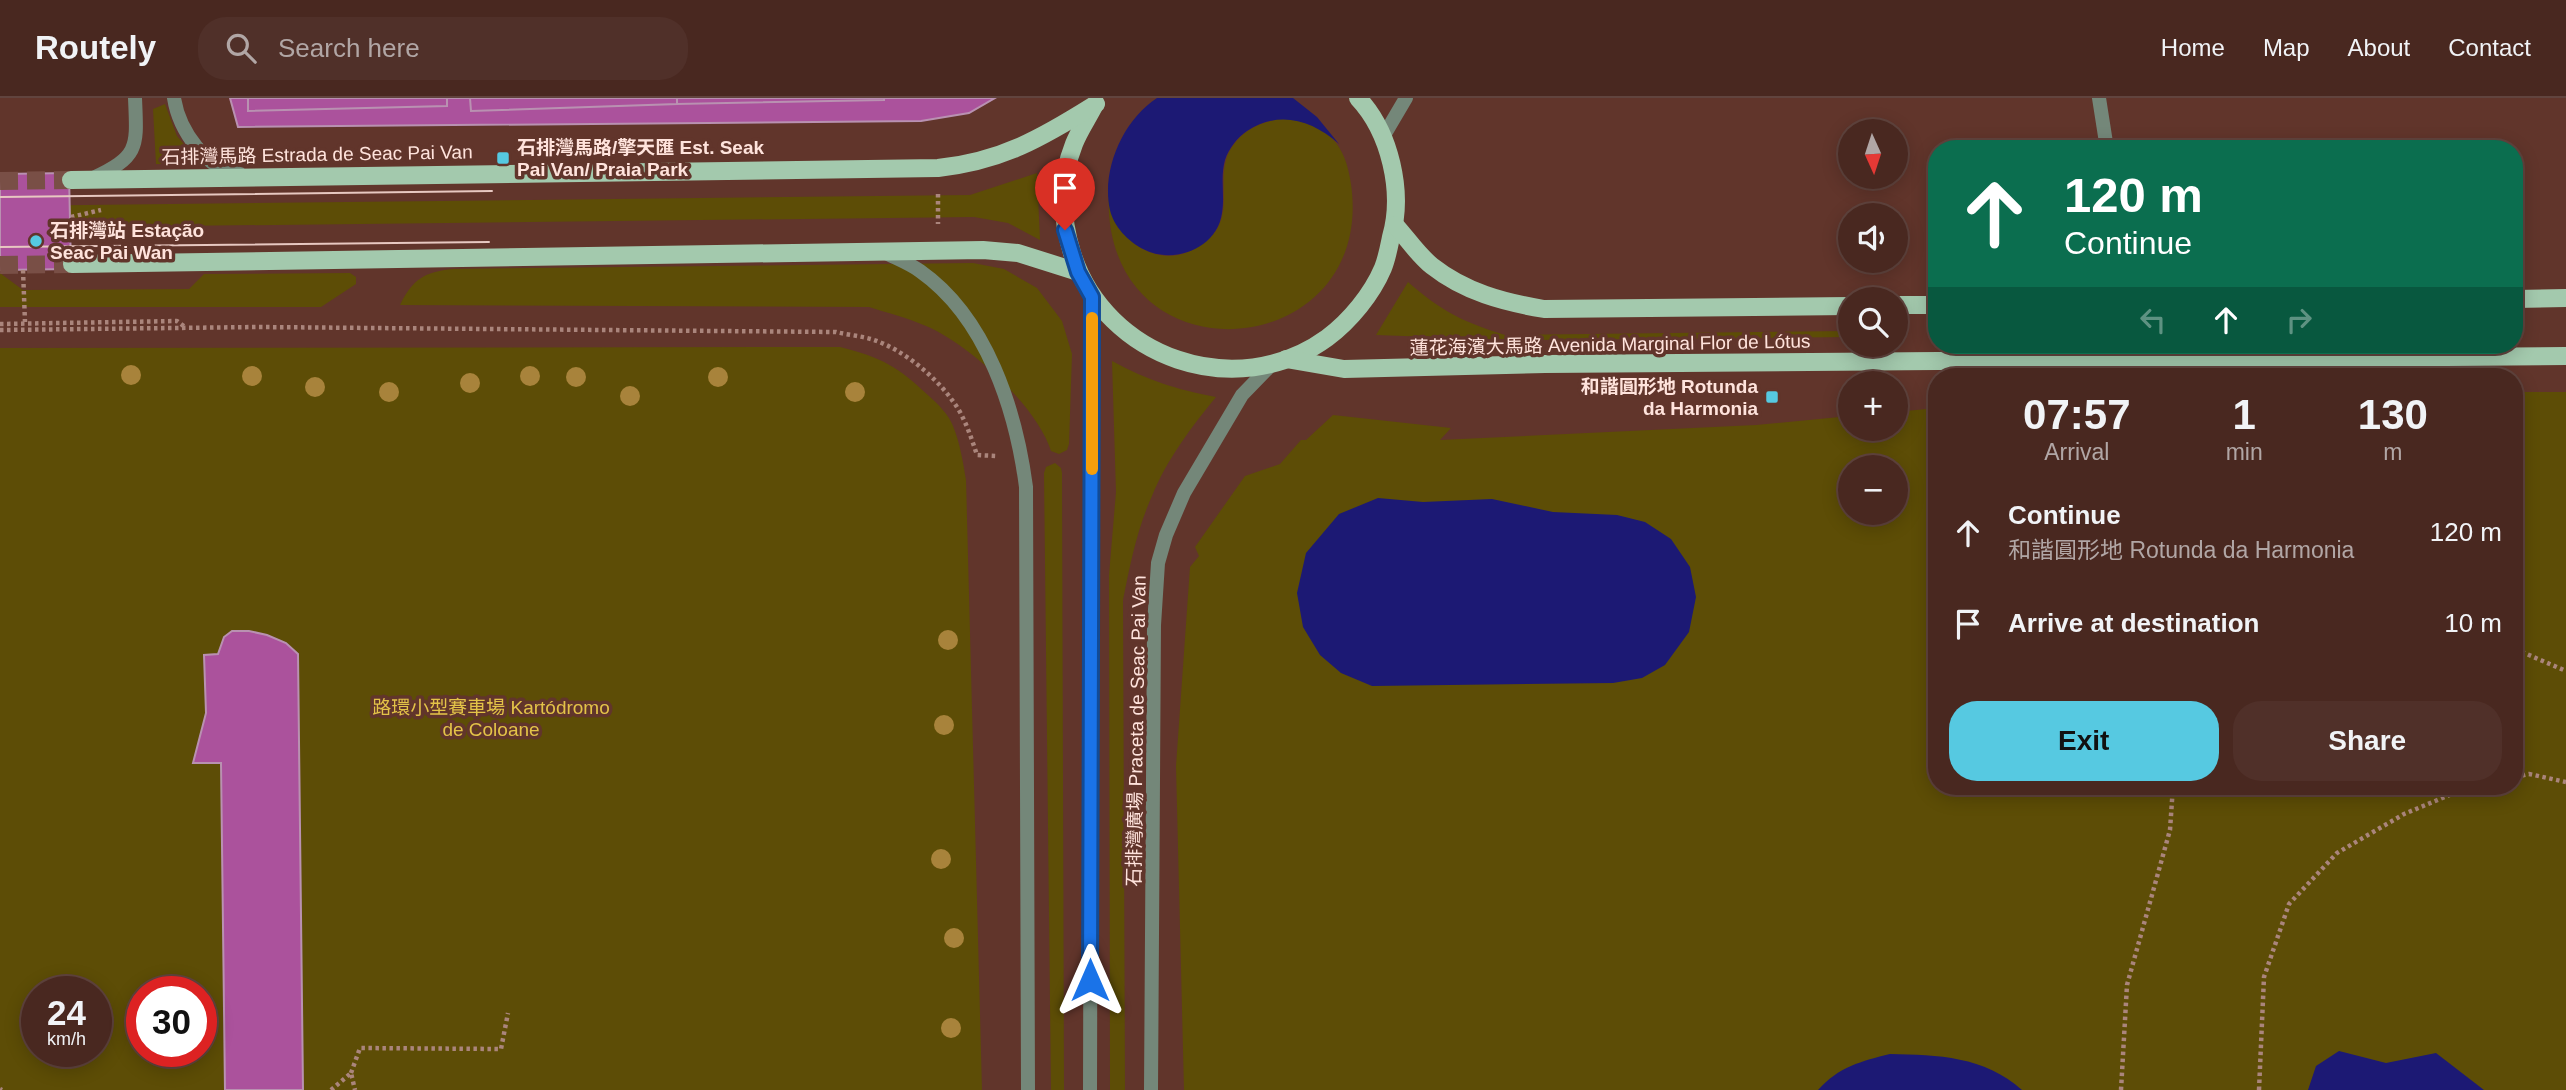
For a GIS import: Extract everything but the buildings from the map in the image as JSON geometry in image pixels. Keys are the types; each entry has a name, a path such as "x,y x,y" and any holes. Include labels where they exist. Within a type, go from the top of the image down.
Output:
{"main road":[{"path":"1098,101 1074,143 1063,186 1065,230 1078,272 1092,297 1119,328 1153,350 1191,364 1231,369 1279,362 1326,338 1359,307 1383,268 1395,225 1395,180 1383,137 1357,98"},
{"name":"石排灣馬路 Estrada de Seac Pai Van","path":"71,180 938,169 972,164 1013,150 1047,135 1098,101"},
{"name":"蓮花海濱大馬路 Avenida Marginal Flor de Lótus","path":"1395,225 1431,265 1476,293 1544,309 1838,306"},
{"path":"72,264 939,249 1018,253 1078,272"},
{"path":"2523,299 2566,298"},
{"path":"1908,305 1928,305"},
{"name":"蓮花海濱大馬路 Avenida Marginal Flor de Lótus","path":"1279,362 1344,369 1545,364 2566,356"}],"street":[{"path":"93,178 115,167 134,151 135,98"},
{"path":"174,98 186,131 205,156 230,173 254,176"},
{"path":"1383,137 1406,98"},
{"path":"2099,98 2105,140"},
{"path":"881,250 920,271 946,294 968,323 986,350 1013,414 1022,457 1026,487 1028,1090"},
{"path":"1090,1090 1092,297"},
{"name":"石排灣廣場 Praceta de Seac Pai Van","path":"1151,1090 1154,625 1158,564 1166,535 1184,493 1205,455 1242,395 1279,362"}],"path":[{"path":"938,169 939,249"},
{"path":"23,270 25,322"},
{"path":"0,324 177,321 186,328"},
{"path":"0,330 186,328 836,332 874,340 901,353 929,376 953,400 969,432 976,455 1022,457"},
{"path":"2523,652 2566,671"},
{"path":"2523,775 2529,774 2566,782"},
{"path":"2121,1090 2127,985 2170,830 2172,795"},
{"path":"2259,1090 2264,977 2289,905 2337,853 2404,814 2449,795"},
{"path":"331,1090 351,1073 360,1048 501,1049 508,1013"},
{"path":"351,1073 355,1090"}],"green space":[{"path":"165,104 177,136 201,164 156,164 153,109"},
{"path":"1287,118 1313,126 1332,139 1344,157 1351,184 1347,245 1322,290 1282,318 1234,329 1186,322 1145,297 1116,251 1112,216 1126,236 1147,251 1172,256 1197,247 1213,235 1221,219 1225,167 1232,147 1249,130 1279,119"},
{"path":"1037,173 1040,240 1008,223 974,217 0,228 0,206 970,195"},
{"path":"1109,186 1112,216 1109,207"},
{"path":"973,263 1004,269 1037,288 1062,321 1072,354 1069,444 1067,450 1059,454 1051,451 1032,415 1017,396 962,347 926,326 869,307 400,305 421,278 434,272 453,269"},
{"path":"0,273 23,290 189,289 204,274 350,273 356,277 356,284 321,307 0,307"},
{"path":"1408,282 1431,301 1453,314 1505,335 1838,331 1838,337 1514,340 1376,335"},
{"name":"路環小型賽車場 Kartódromo de Coloane","path":"840,347 889,364 908,377 946,414 955,432 966,480 982,1090 0,1090 0,348"},
{"path":"1112,361 1162,384 1216,397 1180,444 1158,483 1138,534 1123,600 1125,1090 1110,1090 1109,575 1116,492"},
{"path":"2523,392 2566,392 2566,1090 1184,1090 1176,766 1190,567 1199,556 1195,547 1245,476 1280,464 1301,440 1306,440 1333,415 1451,428 1440,440 1756,425 1838,417 1838,441 1908,441 1908,411 1928,409 1928,795 2523,795"},
{"path":"1055,463 1062,473 1064,1090 1051,1090 1044,473 1046,467"}],"shaded area":[{"path":"1157,98 1293,98 1317,117 1339,144 1318,129 1295,121 1271,121 1247,131 1234,144 1225,160 1222,213 1212,236 1192,251 1155,254 1137,246 1118,228 1110,210 1108,195 1117,147 1134,119"},
{"path":"1378,498 1423,502 1492,499 1553,512 1617,515 1645,522 1671,539 1690,567 1696,597 1689,632 1665,665 1642,678 1613,683 1372,686 1341,673 1320,655 1303,627 1297,593 1306,553 1339,514"},
{"path":"2339,1051 2386,1063 2436,1053 2484,1090 2308,1090 2316,1066"},
{"path":"1890,1054 1926,1055 1976,1064 1992,1070 2022,1090 1818,1090 1842,1070"}],"tunnel":[{"path":"0,181 71,180"},
{"path":"0,265 72,264"}],"tram line":[{"path":"0,197 492,191"},
{"path":"0,247 489,242"}],"slow traffic":[{"path":"1092,318 1092,469"}],"place":[{"name":"石排灣馬路/擎天匯 Est. Seak Pai Van/ Praia Park","path":"503,158"},
{"name":"石排灣站 Estação Seac Pai Wan","path":"36,241"},
{"name":"和諧圓形地 Rotunda da Harmonia","path":"1772,397"}],"route":[{"path":"1065,230 1078,272 1092,297 1090,980"}]}
